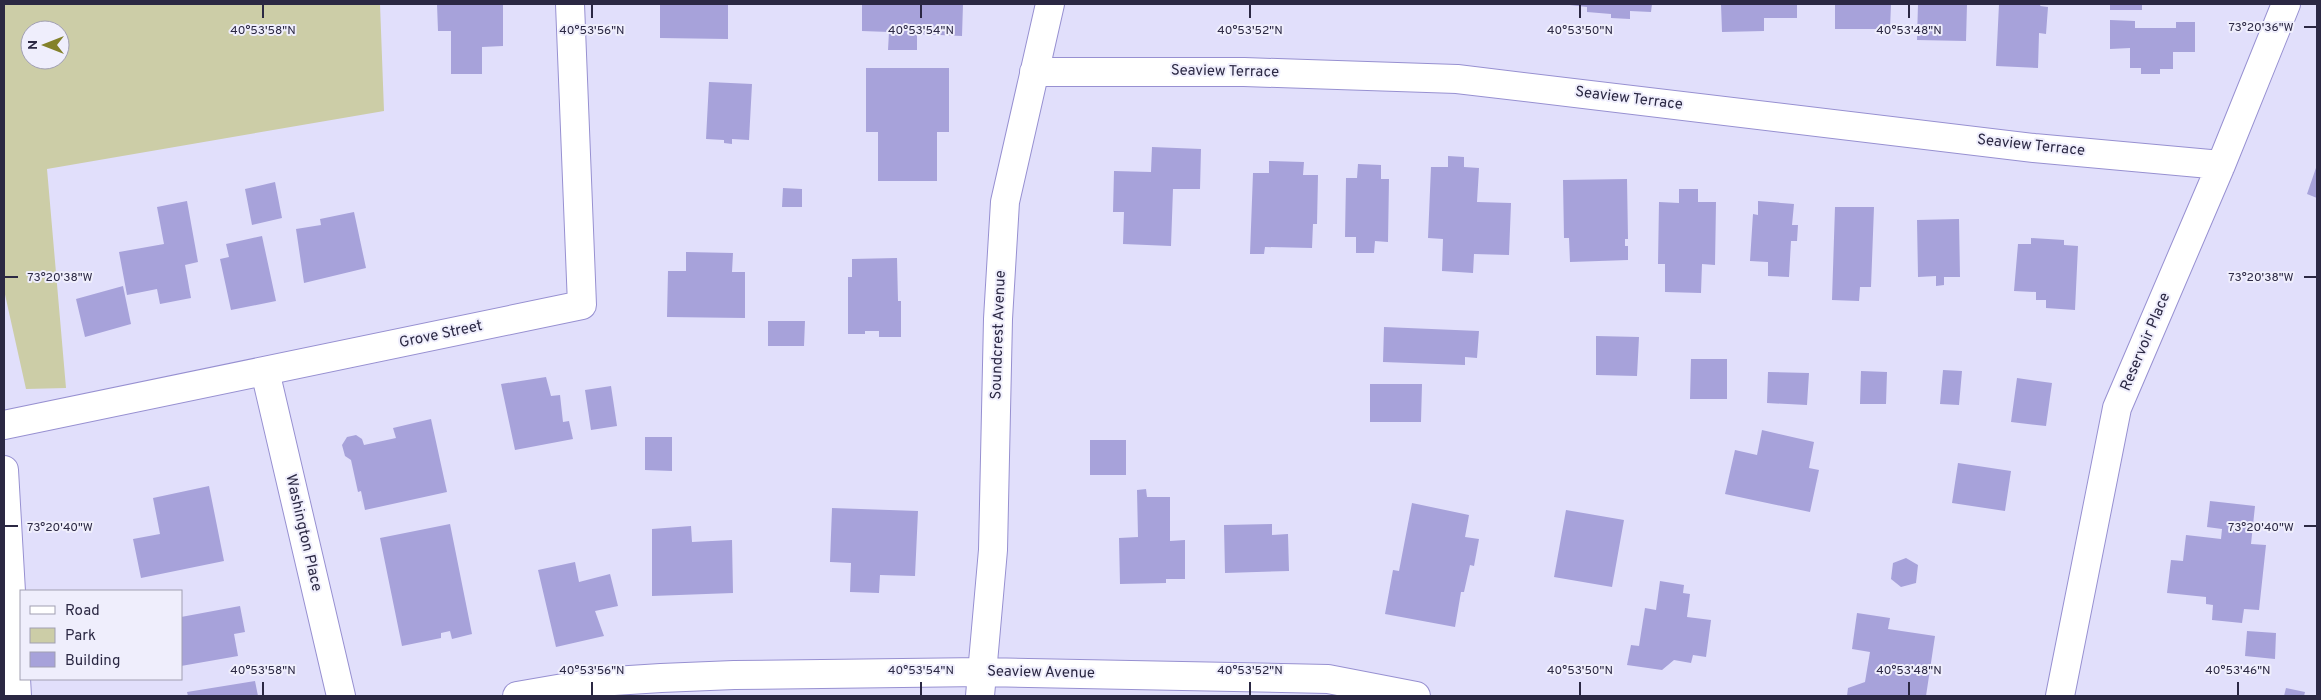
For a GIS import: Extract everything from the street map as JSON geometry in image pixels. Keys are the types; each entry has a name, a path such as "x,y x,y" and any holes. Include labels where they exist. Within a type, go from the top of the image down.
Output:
{"street":[{"name":"Grove Street","path":"4,425 582,306 570,4"},
{"name":"Soundcrest Avenue","path":"981,684 992,550 998,319 1005,202 1050,4"},
{"name":"Reservoir Place","path":"2060,696 2118,408 2221,165 2286,4"},
{"name":"Seaview Terrace","path":"1034,72 1244,72 1457,79 2034,148 2221,165"},
{"name":"Washington Place","path":"265,371 341,696"},
{"path":"4,470 17,696"},
{"name":"Seaview Avenue","path":"517,696 598,682 734,675 981,684 1326,688 1416,696"}],"green space":[{"path":"4,4 380,4 384,111 47,169 66,388 26,389 4,290"}],"building":[{"path":"437,4 503,4 503,46 482,47 482,74 451,74 451,31 438,31"},
{"path":"660,4 728,4 728,39 660,38"},
{"path":"862,4 963,4 962,36 917,34 917,50 888,50 889,32 862,31"},
{"path":"1561,4 1652,4 1651,12 1630,11 1630,19 1611,18 1611,14 1587,12 1587,7"},
{"path":"1721,4 1797,4 1797,18 1764,18 1764,31 1722,32"},
{"path":"1835,4 1891,4 1890,29 1835,29"},
{"path":"1918,4 1967,4 1966,41 1917,40"},
{"path":"1999,4 2041,4 2040,6 2048,7 2046,34 2039,33 2038,68 1996,66"},
{"path":"2110,4 2142,4 2142,10 2110,10"},
{"path":"2110,20 2135,21 2135,28 2176,28 2176,22 2195,22 2195,52 2173,52 2173,69 2160,69 2160,74 2141,74 2141,68 2130,68 2130,48 2110,49"},
{"path":"866,68 949,68 949,132 937,132 937,181 878,181 878,132 866,132"},
{"path":"709,82 752,84 749,140 732,139 732,144 724,143 724,140 706,139"},
{"path":"1152,147 1201,149 1200,189 1173,189 1171,246 1123,244 1124,212 1113,212 1114,171 1151,172"},
{"path":"1448,156 1464,157 1464,167 1479,168 1477,202 1511,203 1509,255 1474,254 1473,273 1442,271 1443,239 1428,238 1431,167 1448,167"},
{"path":"1269,161 1304,162 1303,175 1318,175 1317,224 1313,224 1312,248 1265,247 1264,254 1250,254 1253,173 1269,173"},
{"path":"1358,164 1381,165 1381,179 1389,179 1388,242 1375,241 1374,253 1356,253 1356,237 1345,237 1346,178 1357,178"},
{"path":"2317,165 2317,198 2307,194"},
{"path":"1627,179 1628,239 1625,239 1625,246 1628,246 1628,260 1570,262 1569,238 1564,238 1563,180"},
{"path":"275,182 282,218 252,225 245,189"},
{"path":"783,188 802,189 802,207 782,207"},
{"path":"1679,189 1698,189 1698,202 1716,202 1715,265 1702,264 1701,293 1665,292 1665,264 1658,264 1659,202 1679,203"},
{"path":"187,201 198,262 185,265 191,298 160,304 157,289 127,295 119,252 164,244 157,207"},
{"path":"1758,201 1794,204 1792,225 1798,225 1797,241 1791,241 1789,277 1768,276 1768,262 1750,261 1753,214 1758,215"},
{"path":"1835,207 1874,207 1871,287 1860,287 1859,301 1832,300"},
{"path":"354,212 366,268 304,283 296,229 321,225 320,219"},
{"path":"1959,219 1960,277 1944,277 1944,285 1936,286 1936,276 1918,277 1917,220"},
{"path":"262,236 276,301 231,310 220,259 229,257 226,244"},
{"path":"2031,238 2064,240 2064,245 2078,246 2075,310 2046,308 2046,300 2036,300 2036,292 2014,291 2018,244 2031,244"},
{"path":"686,252 733,253 732,272 745,272 745,318 667,317 668,271 686,271"},
{"path":"897,258 898,301 901,301 901,337 879,337 879,331 865,331 865,334 848,334 848,277 852,277 852,259"},
{"path":"123,286 131,324 85,337 76,299"},
{"path":"768,321 805,321 804,346 768,346"},
{"path":"1384,327 1479,331 1477,358 1465,357 1465,365 1383,362"},
{"path":"1596,336 1639,337 1637,376 1596,375"},
{"path":"1691,359 1727,359 1727,399 1690,399"},
{"path":"1943,370 1962,371 1959,405 1940,404"},
{"path":"1861,371 1887,372 1886,404 1860,404"},
{"path":"1768,372 1809,373 1807,405 1767,403"},
{"path":"546,377 551,396 560,395 563,422 569,421 573,439 515,450 501,384"},
{"path":"2017,378 2052,383 2046,426 2011,422"},
{"path":"1370,384 1422,384 1421,422 1370,422"},
{"path":"611,386 617,426 591,430 585,390"},
{"path":"431,419 447,492 365,510 361,491 358,492 351,460 345,456 342,445 347,437 356,435 362,439 364,445 396,438 393,428"},
{"path":"1762,430 1814,442 1809,468 1819,470 1810,512 1725,494 1735,450 1757,455"},
{"path":"645,437 672,437 672,471 645,470"},
{"path":"1090,440 1126,440 1126,475 1090,475"},
{"path":"1958,463 2011,471 2005,511 1952,503"},
{"path":"209,486 224,561 141,578 133,539 160,534 153,498"},
{"path":"1146,489 1147,497 1170,497 1170,541 1185,540 1185,579 1166,579 1166,583 1120,584 1119,538 1138,537 1137,490"},
{"path":"2210,501 2255,506 2251,544 2266,545 2259,610 2244,609 2242,623 2212,620 2213,605 2206,604 2206,597 2167,593 2171,560 2183,561 2186,535 2221,539 2222,529 2207,527"},
{"path":"1412,503 1469,515 1465,537 1479,539 1474,566 1470,565 1464,592 1461,592 1455,627 1385,614 1393,570 1399,571"},
{"path":"832,508 918,511 915,576 880,575 879,593 850,592 851,563 830,562"},
{"path":"1566,510 1624,520 1612,587 1554,577"},
{"path":"450,524 472,634 452,639 450,631 441,633 441,638 402,646 380,538"},
{"path":"1272,524 1272,535 1288,534 1289,571 1225,573 1224,525"},
{"path":"691,526 692,542 732,540 733,593 652,596 652,529"},
{"path":"1906,558 1918,565 1916,583 1901,587 1891,579 1893,563"},
{"path":"575,562 579,582 610,574 618,606 595,611 604,636 556,647 538,570"},
{"path":"1660,581 1684,585 1683,593 1690,594 1687,617 1711,620 1706,657 1693,655 1691,663 1674,660 1662,670 1627,665 1631,645 1639,646 1645,608 1656,610"},
{"path":"240,606 245,632 234,634 238,656 182,666 182,617"},
{"path":"1857,613 1890,618 1888,629 1935,636 1926,696 1847,696 1848,688 1865,682 1870,652 1852,649"},
{"path":"2247,631 2276,633 2275,659 2245,656"},
{"path":"255,681 258,696 188,696 187,692"},
{"path":"2286,688 2305,692 2304,696 2284,696"}]}
